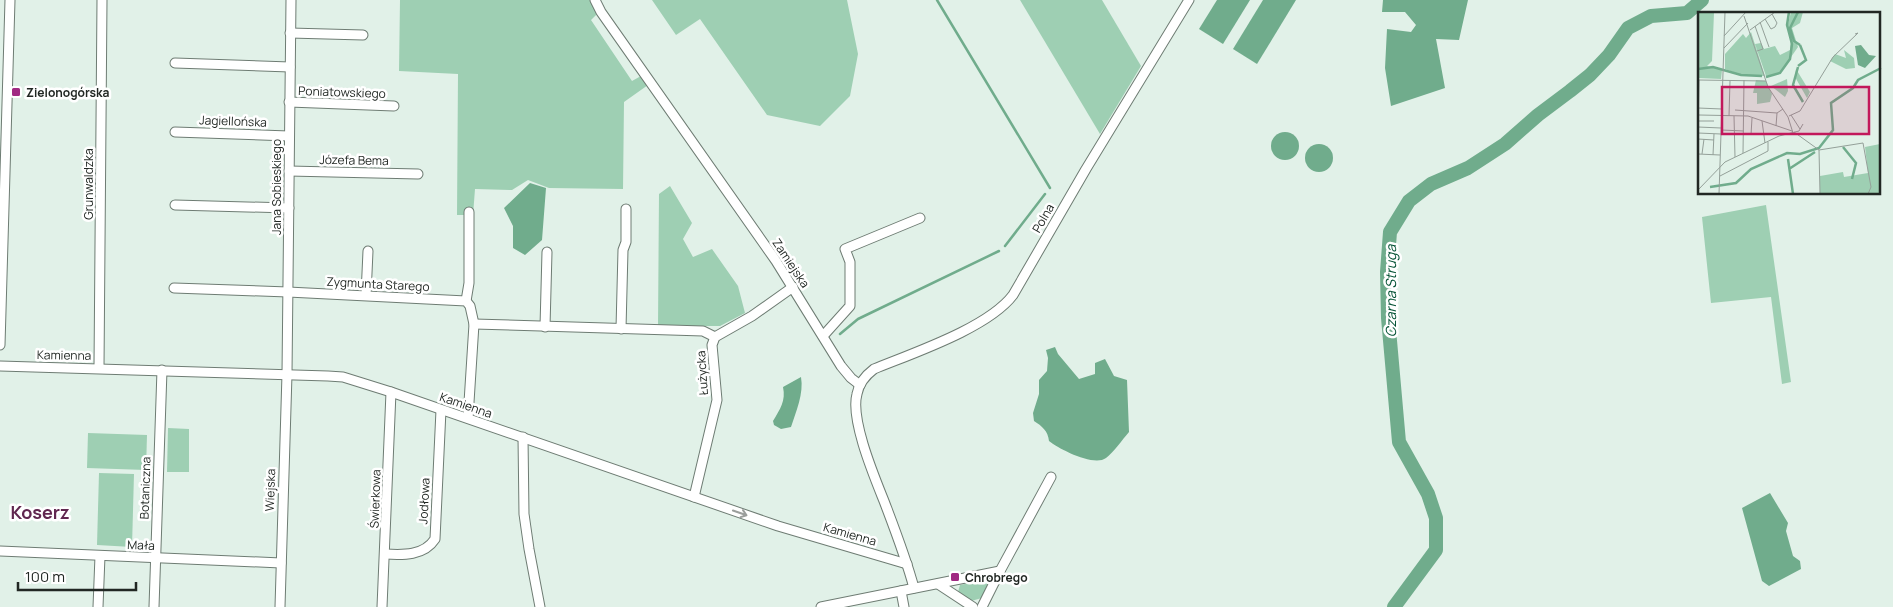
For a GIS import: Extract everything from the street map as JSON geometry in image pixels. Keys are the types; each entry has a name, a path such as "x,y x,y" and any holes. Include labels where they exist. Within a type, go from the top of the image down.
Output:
{"street":[{"path":"0,345 10,0"},
{"name":"Grunwaldzka","path":"99,368 102,0"},
{"name":"Jana Sobieskiego","path":"287,374 290,0"},
{"name":"Zamiejska","path":"595,0 792,287 846,372 860,385"},
{"name":"Polna","path":"860,385 868,373 941,342 989,317 1004,306 1013,295 1086,169 1189,0"},
{"path":"290,33 363,35"},
{"path":"175,63 290,67"},
{"name":"Poniatowskiego","path":"290,102 394,106"},
{"name":"Jagiellońska","path":"175,132 289,136"},
{"name":"Józefa Bema","path":"289,171 418,174"},
{"path":"175,205 289,208"},
{"path":"621,329 626,209"},
{"path":"468,212 469,283 466,301 470,306 474,324 468,418"},
{"path":"823,336 850,306 850,262 846,249 920,218"},
{"path":"366,296 368,251"},
{"path":"545,327 547,252"},
{"name":"Łużycka","path":"694,497 717,400 712,345 716,337 752,316 792,287"},
{"name":"Zygmunta Starego","path":"174,288 466,301"},
{"path":"474,324 703,330 716,337"},
{"name":"Kamienna","path":"0,366 343,377 468,418 778,526 907,564"},
{"name":"Botaniczna","path":"154,607 162,370"},
{"name":"Wiejska","path":"280,607 287,374"},
{"path":"860,385 856,394 856,410 864,449 907,564 914,588"},
{"name":"Świerkowa","path":"382,607 391,392"},
{"name":"Jodłowa","path":"385,554 400,555 419,551 431,545 434,539 441,410"},
{"path":"522,437 524,514 540,607"},
{"path":"982,607 1051,476"},
{"name":"Mała","path":"0,551 281,563"},
{"path":"98,607 100,556"},
{"path":"821,607 1000,572"},
{"path":"938,584 973,607"},
{"path":"901,591 904,607"}],"shaded area":[{"path":"400,0 592,0 598,13 591,20 632,81 641,76 648,85 624,102 623,189 549,188 528,180 512,190 475,189 473,215 457,215 458,74 399,71"},
{"path":"652,0 847,0 858,54 850,96 820,126 767,115 700,19 676,35"},
{"path":"1020,0 1102,0 1141,66 1100,134"},
{"path":"1217,0 1250,0 1223,44 1199,29"},
{"path":"1263,0 1296,0 1257,64 1233,49"},
{"path":"1383,0 1468,0 1459,40 1436,39 1445,88 1391,106 1385,68 1387,29 1411,32 1416,25 1405,12 1382,12"},
{"path":"1285,132 1295,136 1299,146 1295,156 1285,160 1275,156 1271,146 1275,136"},
{"path":"1319,144 1329,148 1333,158 1329,168 1319,172 1309,168 1305,158 1309,148"},
{"path":"530,183 546,188 542,240 525,255 513,248 513,226 504,208"},
{"path":"670,186 692,223 683,239 693,257 712,249 738,286 745,313 720,326 658,326 659,194"},
{"path":"1766,205 1791,382 1782,384 1771,297 1711,303 1702,217"},
{"path":"1055,347 1058,354 1079,379 1095,374 1095,363 1105,359 1114,376 1127,380 1129,432 1106,458 1101,460 1085,459 1060,448 1049,441 1044,429 1034,421 1033,413 1039,394 1039,380 1047,371 1048,358 1046,350"},
{"path":"801,377 800,396 791,427 781,429 774,425 773,421 783,401 783,387"},
{"path":"168,428 189,429 189,472 167,472"},
{"path":"88,433 147,435 146,470 87,468"},
{"path":"99,473 134,474 132,547 97,545"},
{"path":"1770,493 1788,523 1786,531 1793,556 1800,561 1801,569 1769,586 1762,581 1742,508"},
{"path":"984,580 989,586 982,598 971,601 958,592 960,585"}],"waterway":[{"path":"937,0 1050,188"},
{"name":"Czarna Struga","path":"1394,607 1436,550 1436,518 1428,494 1399,442 1388,318 1387,272 1390,232 1409,201 1431,184 1468,168 1505,144 1538,115 1590,75 1609,55 1628,28 1651,16 1687,13 1702,0"},
{"path":"1005,246 1045,194"},
{"path":"840,334 858,319 999,251"}],"place":[{"name":"Zielonogórska","path":"16,92"},
{"name":"Chrobrego","path":"955,577"}],"district":[{"name":"Koserz","path":"40,512"}]}
